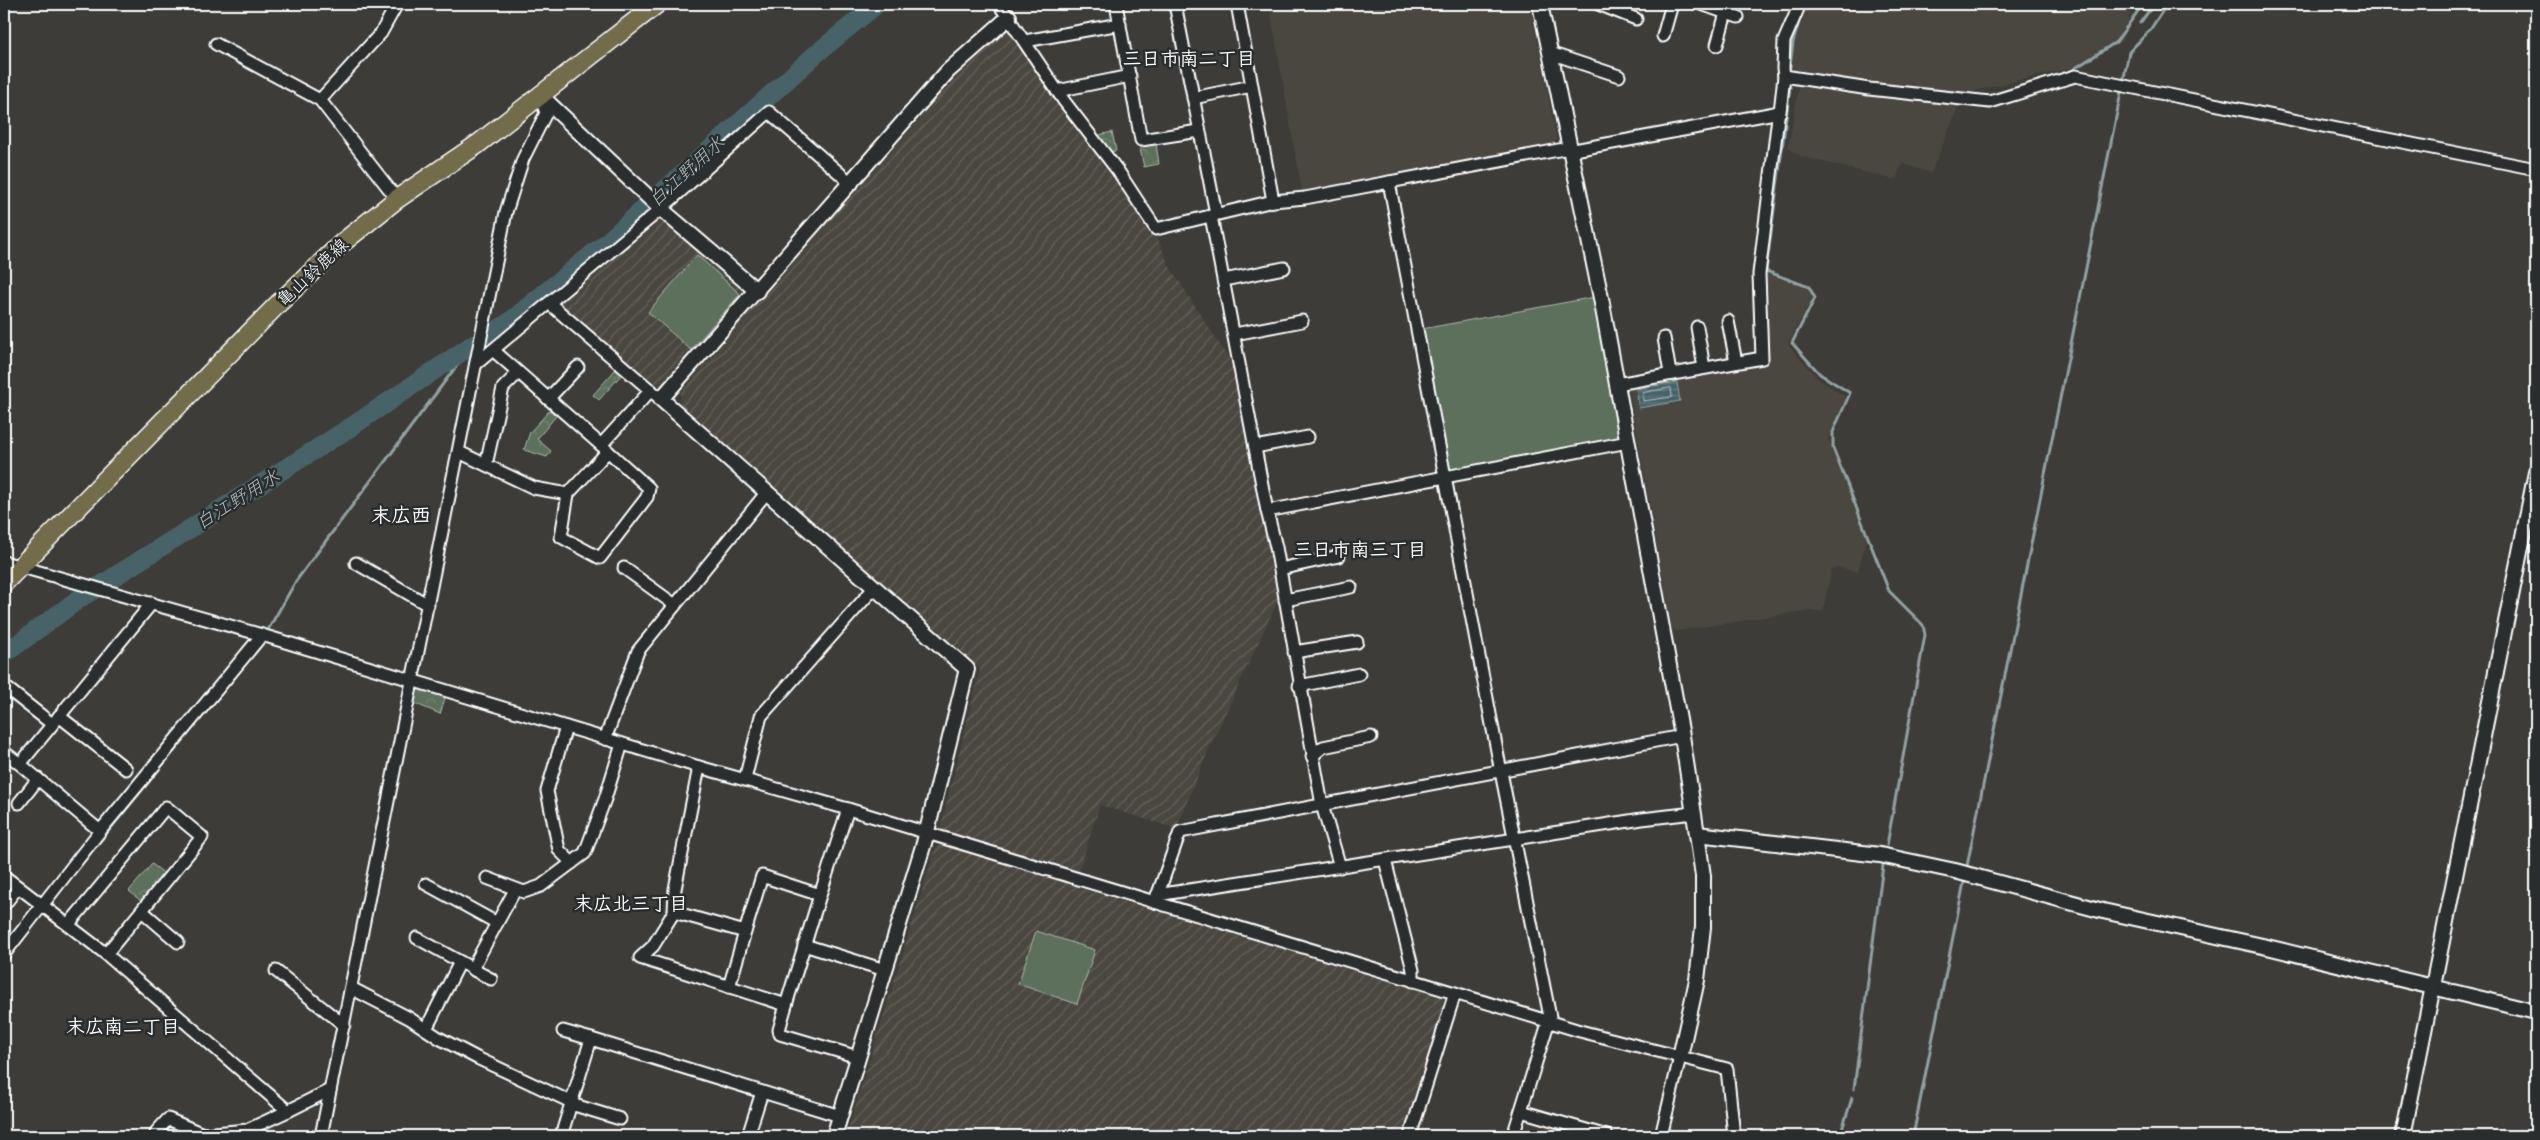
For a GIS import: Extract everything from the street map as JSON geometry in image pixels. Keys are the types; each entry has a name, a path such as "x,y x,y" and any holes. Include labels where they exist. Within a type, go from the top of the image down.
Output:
{"main road":[{"name":"亀山鈴鹿線","path":"4,583 11,564 292,290 342,244 397,199 478,144 657,4"}],"street":[{"path":"320,100 381,33 396,4"},
{"path":"999,4 1058,91 1118,171 1156,229 1273,202 1780,112 1784,76 1782,68 1784,40 1800,4"},
{"path":"1116,4 1141,140 1199,131"},
{"path":"1176,4 1224,280 1267,511 1280,569 1312,756 1322,805 1340,867"},
{"path":"1237,4 1273,202"},
{"path":"1540,4 1601,298 1628,442 1682,736 1703,876 1703,927 1697,980 1661,1136"},
{"path":"1598,4 1636,19"},
{"path":"1662,36 1672,4"},
{"path":"1706,5 1738,17"},
{"path":"1717,45 1726,13"},
{"path":"493,350 518,373 548,398 604,448 649,488 647,497 600,558 561,537 568,494 604,448 757,291 852,184 948,71 1010,18"},
{"path":"1025,41 1120,24"},
{"path":"216,44 320,100 397,199"},
{"path":"1550,53 1619,76"},
{"path":"1058,91 1130,76"},
{"path":"1784,76 1869,89 1990,102 2075,76 2536,169"},
{"path":"1193,98 1252,86"},
{"path":"540,96 656,204 757,291"},
{"path":"322,1136 502,229 515,179 546,113 540,96"},
{"path":"476,364 549,303 656,204 769,112 852,184"},
{"path":"1617,384 1762,358 1760,274 1778,117 1777,112"},
{"path":"1389,182 1447,478 1549,1021 1513,1136"},
{"path":"1224,280 1284,268"},
{"path":"549,303 767,492 967,670 927,832 834,1136"},
{"path":"1235,334 1302,321"},
{"path":"1728,321 1736,362"},
{"path":"1696,327 1704,368"},
{"path":"1664,338 1670,374"},
{"path":"548,398 578,367"},
{"path":"486,465 503,388 518,373"},
{"path":"1255,447 1308,437"},
{"path":"1267,511 1628,442"},
{"path":"459,452 534,488 568,494"},
{"path":"2403,1136 2536,472"},
{"path":"605,739 638,651 767,492"},
{"path":"1280,569 1339,556"},
{"path":"356,563 428,605"},
{"path":"11,564 262,635 699,767 1156,899 1413,981 1549,1021 1727,1069 1734,1136"},
{"path":"624,568 675,605"},
{"path":"744,779 761,716 875,587"},
{"path":"1285,600 1351,587"},
{"path":"20,764 152,603"},
{"path":"4,954 45,907 100,831 262,635"},
{"path":"1294,652 1357,642"},
{"path":"1300,686 1359,674"},
{"path":"4,686 126,769"},
{"path":"566,727 547,791 559,850 572,863"},
{"path":"1156,899 1180,832 1682,736"},
{"path":"1312,756 1323,746 1371,737"},
{"path":"487,878 524,892 540,886 585,853 605,799 622,744"},
{"path":"4,752 100,831"},
{"path":"699,767 675,889 674,912 653,946 640,958 786,1005"},
{"path":"19,803 38,779"},
{"path":"68,924 166,807 202,837 106,954"},
{"path":"848,809 778,1030 780,1034 858,1057"},
{"path":"1156,899 1514,839 1694,813"},
{"path":"1697,834 1880,855 1964,873 2103,911 2267,947 2536,1012"},
{"path":"1385,860 1413,970 1413,981"},
{"path":"4,876 106,954 288,1111"},
{"path":"729,987 762,876 820,895"},
{"path":"426,884 497,923"},
{"path":"4,906 18,887"},
{"path":"472,969 515,890"},
{"path":"142,911 178,942"},
{"path":"674,912 745,932"},
{"path":"417,938 491,979"},
{"path":"804,945 885,970"},
{"path":"426,1029 460,962"},
{"path":"276,971 344,1025"},
{"path":"351,988 409,1018 477,1058 571,1103 620,1119"},
{"path":"1410,1136 1455,993"},
{"path":"563,1031 840,1116"},
{"path":"560,1136 591,1039"},
{"path":"155,1136 168,1119 202,1135 247,1130 330,1090"},
{"path":"748,1136 762,1092"},
{"path":"1521,1110 1607,1136"}],"shaded area":[{"path":"1269,4 1530,4 1557,140 1553,145 1302,192"},
{"path":"1808,4 2133,4 2121,42 2072,68 1962,94 1802,74 1792,70 1794,43"},
{"path":"1007,28 1012,30 1156,235 1170,267 1238,373 1280,596 1209,749 1176,829 1100,805 1078,874 940,829 980,669 774,486 679,405 681,392 767,290 932,105 949,83 950,77"},
{"path":"1802,84 1959,106 1931,173 1903,164 1895,180 1800,156 1788,148 1799,86"},
{"path":"661,218 741,290 742,295 662,387 656,388 562,306 562,299 656,220"},
{"path":"1765,273 1808,289 1812,298 1788,344 1817,378 1846,397 1828,439 1867,538 1858,572 1837,567 1831,571 1823,611 1804,611 1676,631 1672,628 1628,385 1767,360"},
{"path":"942,844 1443,994 1446,1003 1405,1136 846,1136 935,848"}],"green space":[{"path":"1112,132 1116,151 1107,152 1095,136"},
{"path":"1156,143 1159,164 1144,167 1139,145"},
{"path":"697,255 740,294 691,350 648,312"},
{"path":"1595,297 1622,440 1447,473 1422,329"},
{"path":"616,369 622,374 599,400 593,395"},
{"path":"550,410 556,416 537,439 551,451 547,457 524,450 530,432"},
{"path":"421,688 446,695 440,714 414,703 417,691"},
{"path":"152,864 165,874 142,902 129,891"},
{"path":"1036,931 1095,950 1077,1004 1018,984"}],"water":[{"path":"1677,382 1680,401 1639,408 1636,389"}],"waterway":[{"name":"白江野用水","path":"491,334 508,323 607,242 816,54 877,4"},
{"path":"2074,69 2116,42 2143,4"},
{"path":"2140,23 2154,4"},
{"path":"1966,871 2129,52 2150,30 2167,4"},
{"path":"1790,67 1793,42 1803,9"},
{"path":"1790,87 1766,271 1809,287 1815,298 1792,343 1820,374 1850,393 1833,432 1833,448 1889,591 1923,625 1925,635 1887,845"},
{"path":"269,628 296,581 472,345"},
{"name":"白江野用水","path":"4,654 79,599 351,427 472,345"},
{"path":"79,867 261,645"},
{"path":"1854,1089 1883,865"},
{"path":"1913,1136 1965,877"},
{"path":"4,964 26,935"},
{"path":"1840,1136 1852,1098"}],"district":[{"name":"三日市南二丁目","path":"1189,58"},
{"name":"末広西","path":"401,514"},
{"name":"三日市南三丁目","path":"1360,549"},
{"name":"末広北三丁目","path":"631,903"},
{"name":"末広南二丁目","path":"123,1026"}]}
